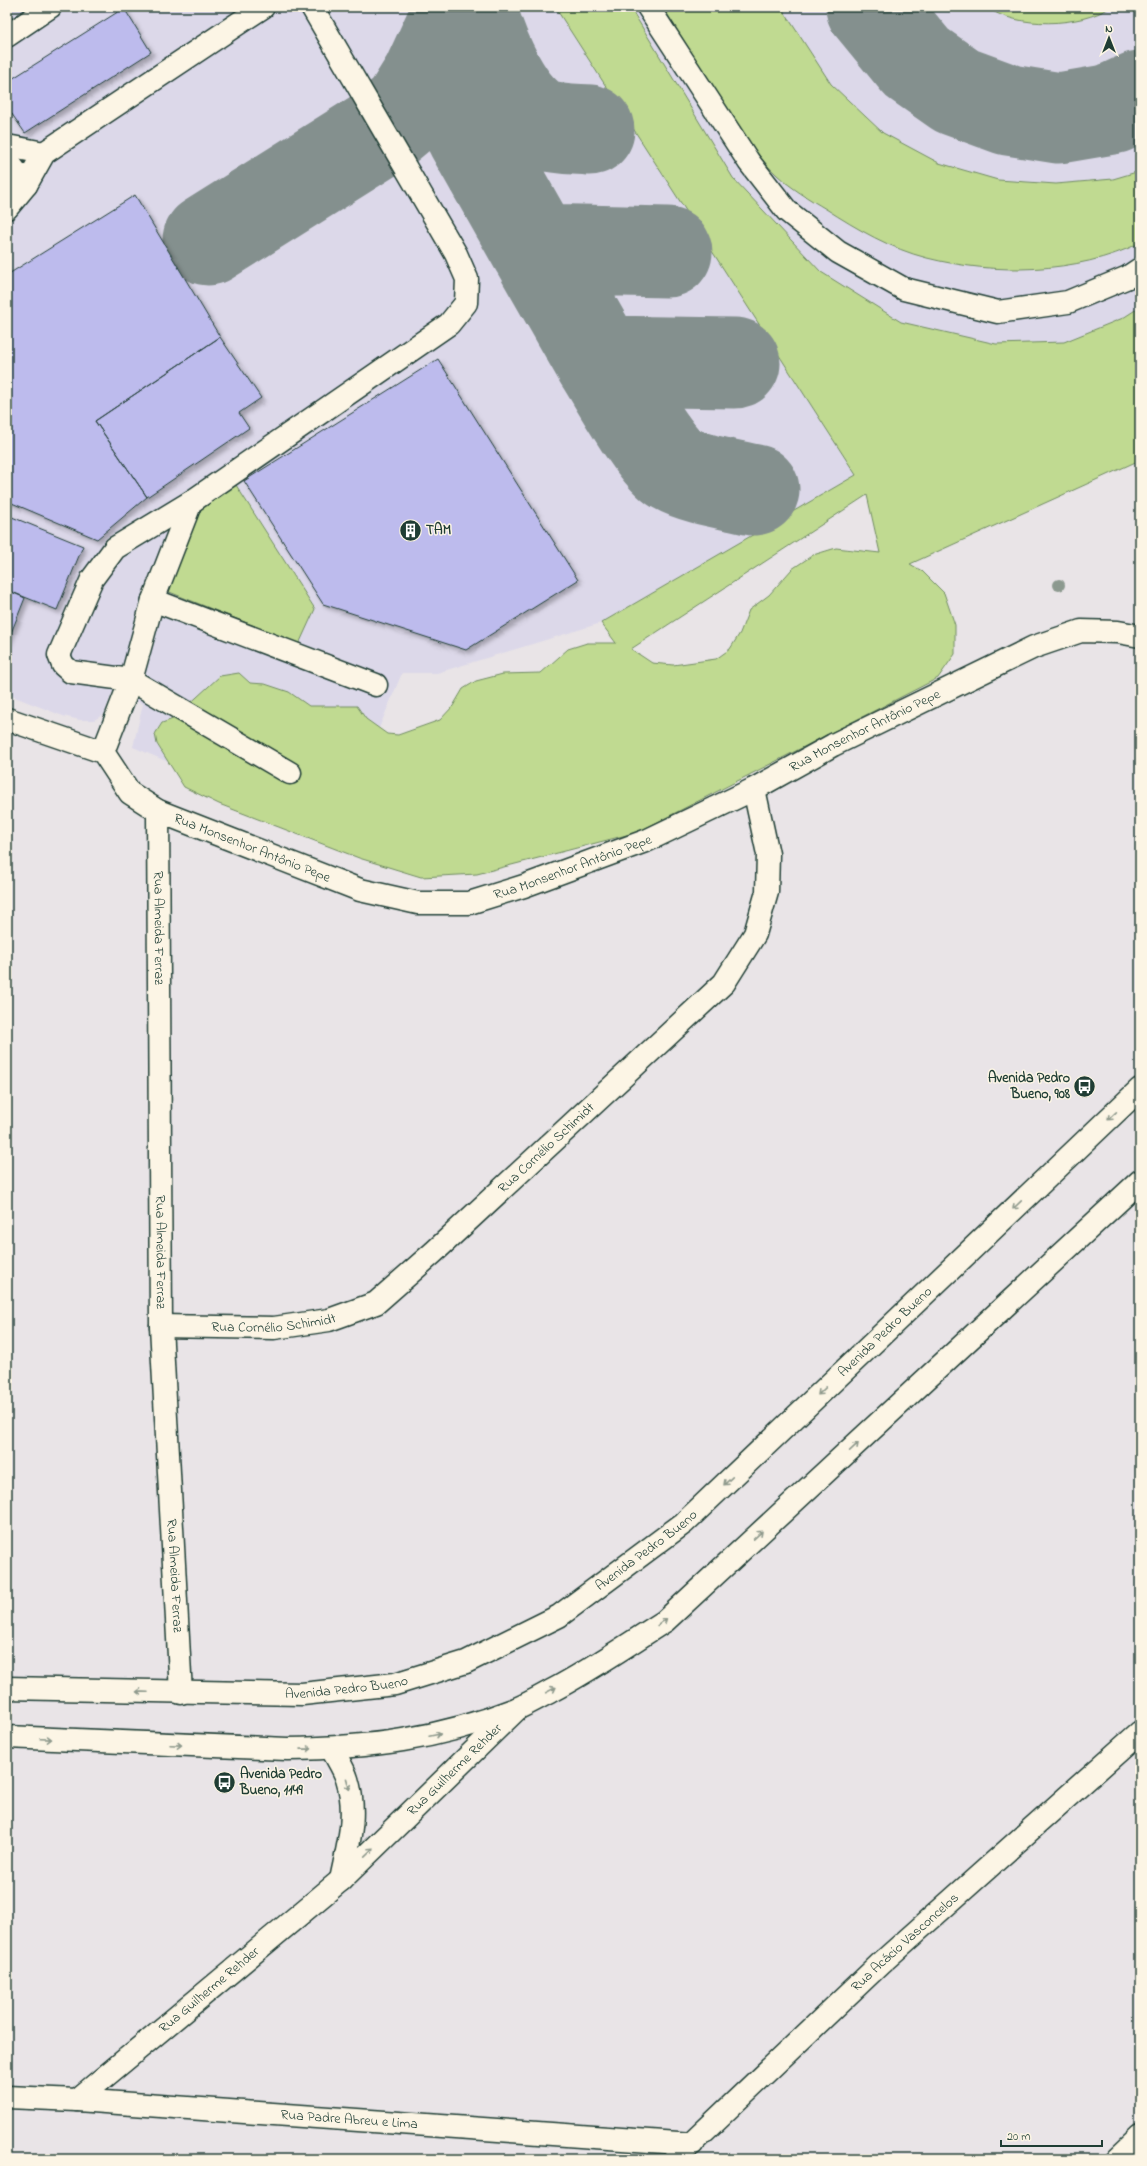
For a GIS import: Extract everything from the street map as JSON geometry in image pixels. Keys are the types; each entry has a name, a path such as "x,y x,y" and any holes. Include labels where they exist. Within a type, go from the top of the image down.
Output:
{"street":[{"path":"7,36 50,7"},
{"path":"7,208 26,184 44,153 263,7"},
{"path":"290,773 131,680 71,672 64,665 59,655 92,579 115,548 191,502 449,324 466,303 467,279 456,254 312,7"},
{"path":"648,7 749,162 788,211 838,252 904,290 998,312 1068,302 1128,277 1140,269"},
{"path":"7,146 44,153"},
{"path":"7,160 26,184"},
{"path":"7,719 103,752 131,680 154,600 191,502"},
{"path":"154,600 376,685"},
{"name":"Rua Monsenhor Antônio Pepe","path":"103,752 130,793 158,811 360,890 418,903 469,903 524,886 648,840 754,789 833,745 1034,647 1081,631 1118,632 1140,636"},
{"name":"Rua Cornélio Schimidt","path":"161,1326 274,1328 329,1320 376,1303 434,1252 724,983 755,934 767,892 768,854 754,789"},
{"name":"Rua Almeida Ferraz","path":"158,811 161,1326 181,1693"},
{"name":"Avenida Pedro Bueno","path":"7,1688 181,1693 302,1694 395,1684 466,1662 559,1616 684,1523 1140,1089"},
{"path":"7,1737 287,1750 332,1749 372,1746 438,1734 517,1709 593,1669 665,1621 1140,1181"},
{"name":"Rua Guilherme Rehder","path":"77,2100 341,1880 517,1709"},
{"name":"Rua Acácio Vasconcelos","path":"675,2159 880,1964 1140,1732"},
{"path":"332,1749 347,1778 352,1798 353,1823 341,1880"},
{"name":"Rua Padre Abreu e Lima","path":"7,2098 77,2100 692,2144"},
{"path":"1117,2159 1140,2138"}],"shaded area":[{"path":"7,7 1140,7 1140,460 866,494 624,653 601,623 437,673 402,673 377,733 347,838 133,747 143,704 112,693 104,714 94,720 80,720 63,716 7,694"}],"green space":[{"path":"555,7 630,7 733,178 821,272 901,322 996,344 1064,342 1123,318 1140,307 1140,460 910,564 922,571 944,593 955,625 955,654 938,678 638,832 477,874 421,877 359,858 219,804 184,787 157,744 155,734 162,723 173,719 220,676 239,673 250,683 265,684 289,692 309,706 357,706 366,719 387,734 398,735 440,720 453,706 463,689 476,681 503,674 541,673 568,649 587,643 616,643 601,623 856,475","holes":["867,495 880,553 836,548 813,555 792,569 769,595 749,610 740,633 730,649 716,659 673,665 652,663 631,649"]},
{"path":"663,7 781,7 831,84 883,133 939,163 998,180 1056,184 1113,179 1140,171 1140,243 1116,253 1090,261 1063,266 1007,269 953,264 927,258 887,244 850,224 800,193 782,180 771,169 736,122"},
{"path":"986,7 1111,7 1098,14 1083,19 1048,23 1014,19 999,14"},
{"path":"236,485 315,609 299,644 167,591 199,510"}],"building":[{"path":"124,8 151,52 25,133 7,107 7,82"},
{"path":"135,195 220,337 95,421 147,497 97,539 7,501 7,275"},
{"path":"220,337 261,398 239,413 249,428 147,497 95,421"},
{"name":"TAM","path":"438,359 578,580 466,650 323,604 244,481"},
{"path":"7,515 83,546 57,610 7,590"},
{"path":"7,590 25,598 7,643"}],"taxiway":[{"path":"464,7 456,89 458,108 471,134 536,249 667,252"},
{"path":"871,7 917,63 957,91 1009,110 1059,118 1112,109 1140,96"},
{"path":"208,240 383,130 407,110 427,78 458,11"},
{"path":"473,15 483,44 499,78 509,94 531,118 544,125 589,130"},
{"path":"536,249 600,361 735,363"},
{"path":"600,361 635,419 666,461 675,468 693,476 754,490"}],"place":[{"name":"TAM","path":"411,530"},
{"name":"Avenida Pedro Bueno, 908","path":"1085,1086"},
{"name":"Avenida Pedro Bueno, 1149","path":"225,1782"}]}
